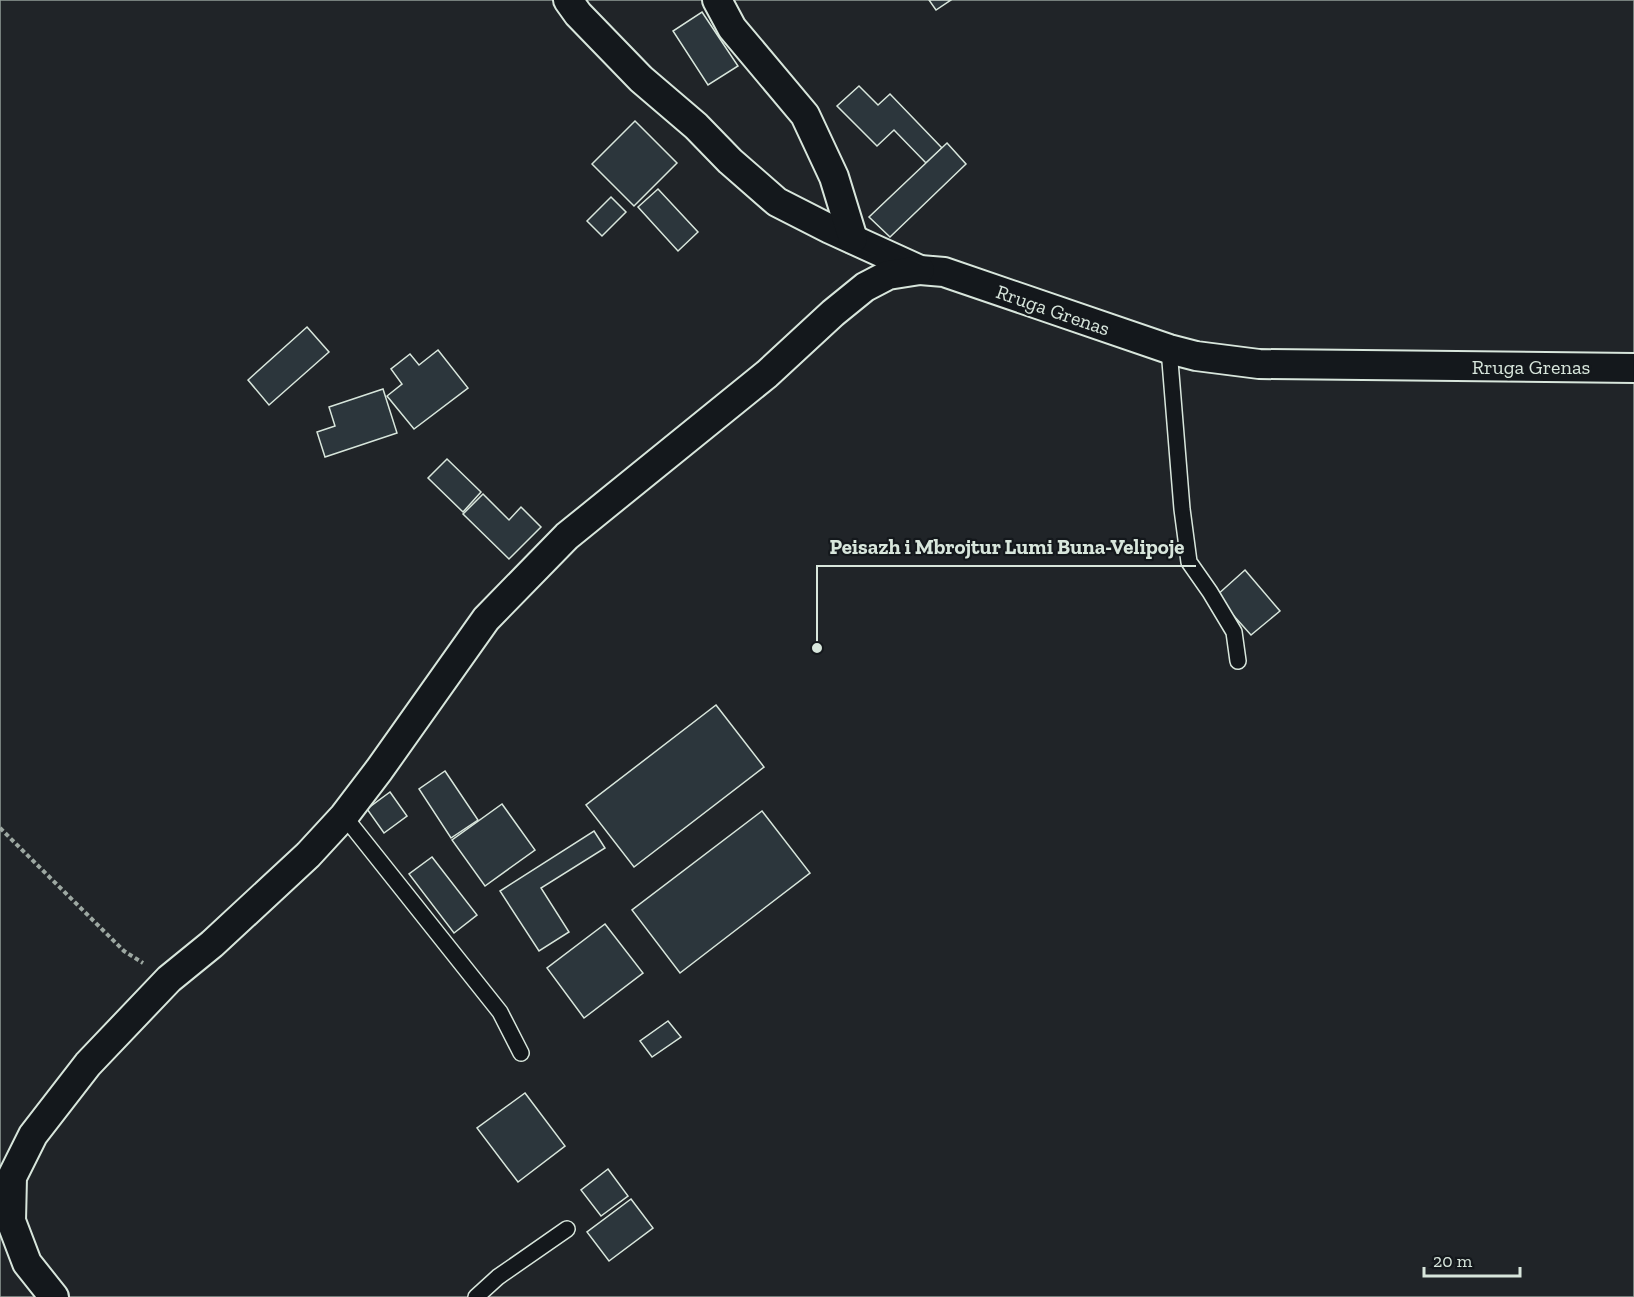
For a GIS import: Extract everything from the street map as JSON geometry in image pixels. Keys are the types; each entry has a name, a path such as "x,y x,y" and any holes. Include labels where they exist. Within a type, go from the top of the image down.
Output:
{"street":[{"name":"Rruga Grenas","path":"568,0 578,14 641,79 696,126 730,161 777,202 920,270 944,272 1168,349 1196,356 1259,364 1634,368"},
{"path":"717,0 732,28 805,115 834,177 853,239"},
{"path":"54,1297 27,1263 11,1221 12,1177 33,1135 88,1064 169,979 212,944 282,880 344,816 380,770 486,619 567,536 767,374 833,313 865,287 888,275 920,270"}],"lane":[{"path":"1168,349 1182,510 1189,562 1234,632 1238,661"},
{"path":"344,816 500,1012 521,1053"},
{"path":"476,1297 498,1277 567,1228"}],"path":[{"path":"0,828 124,951 169,979"}],"shaded area":[{"path":"0,0 1634,0 1634,1297 0,1297"}],"building":[{"path":"929,0 951,0 936,10"},
{"path":"702,12 738,66 708,85 673,31"},
{"path":"859,86 878,105 890,94 942,148 926,163 894,130 877,146 837,106"},
{"path":"635,121 677,163 634,206 592,164"},
{"path":"947,143 966,164 890,237 869,217"},
{"path":"658,189 698,232 678,251 638,207"},
{"path":"611,197 626,212 602,236 587,221"},
{"path":"307,327 329,352 269,405 248,380"},
{"path":"438,350 468,388 414,429 387,396 402,384 391,369 410,354 419,365"},
{"path":"383,389 397,433 325,457 317,432 335,426 329,407"},
{"path":"447,459 481,492 463,512 428,478"},
{"path":"483,494 509,520 521,507 541,527 509,559 463,514"},
{"path":"1245,570 1280,611 1251,635 1216,596"},
{"path":"716,705 764,767 634,867 586,805"},
{"path":"445,771 478,820 451,838 419,789"},
{"path":"390,792 407,816 384,833 367,809"},
{"path":"502,804 535,850 485,886 452,840"},
{"path":"762,811 810,873 680,973 632,910"},
{"path":"594,831 605,848 541,888 569,932 539,951 500,891"},
{"path":"432,857 477,915 454,933 409,874"},
{"path":"605,924 643,973 584,1018 547,968"},
{"path":"668,1021 681,1037 652,1057 640,1041"},
{"path":"525,1093 565,1146 518,1182 477,1128"},
{"path":"608,1169 628,1196 601,1216 581,1190"},
{"path":"631,1199 653,1228 609,1261 587,1232"}],"place":[{"name":"Peisazh i Mbrojtur Lumi Buna-Velipoje","path":"817,648"}]}
